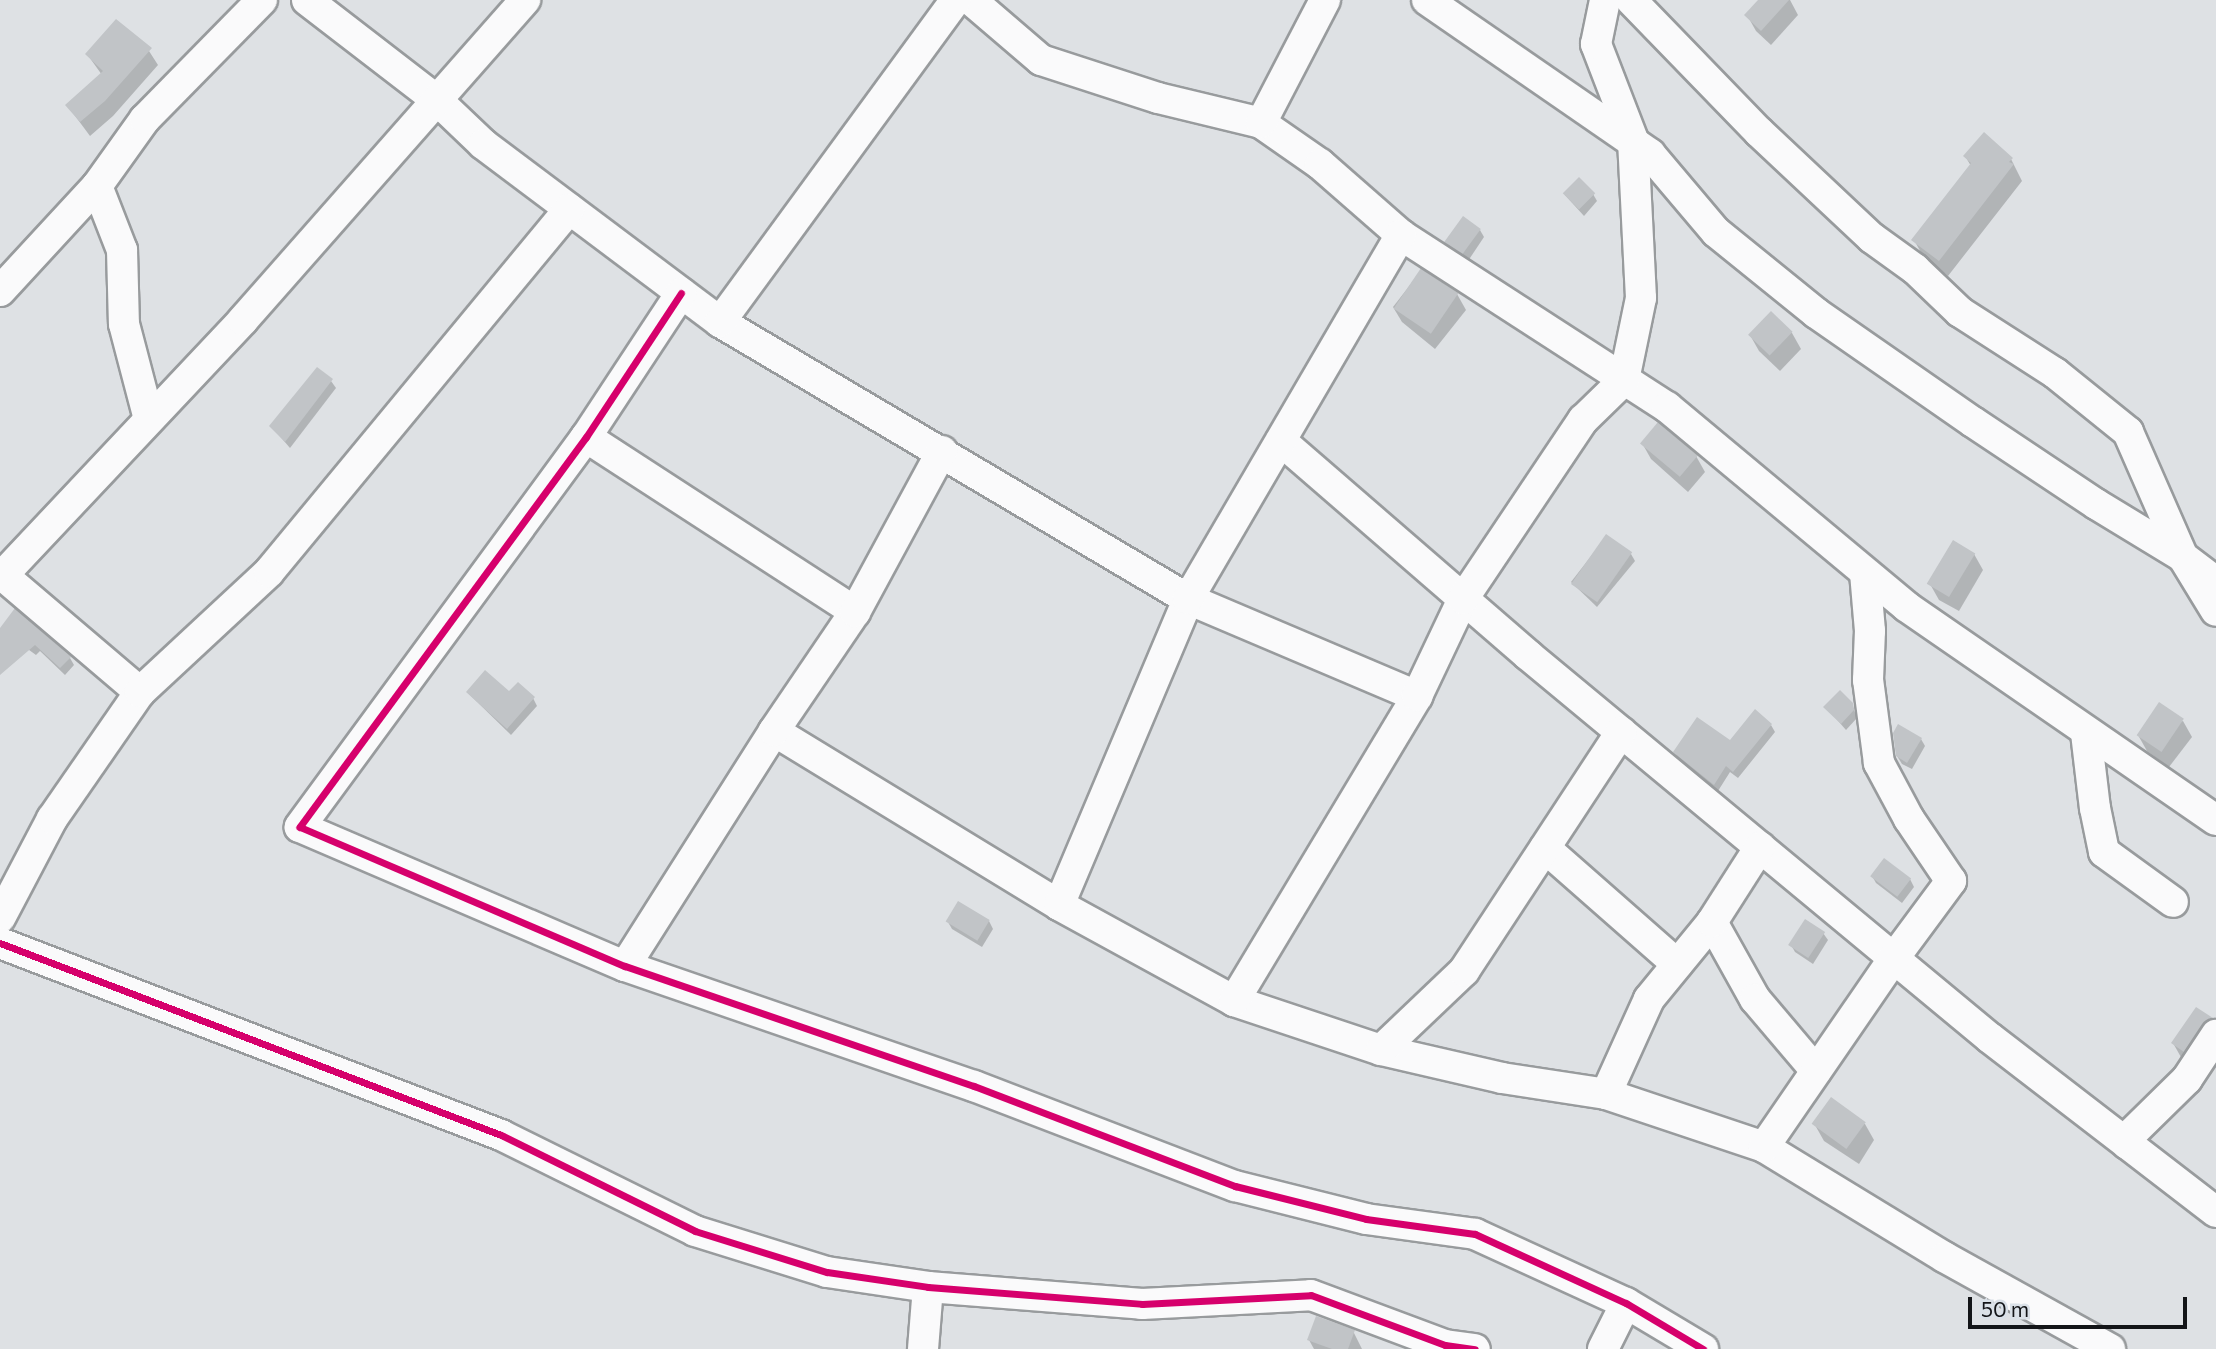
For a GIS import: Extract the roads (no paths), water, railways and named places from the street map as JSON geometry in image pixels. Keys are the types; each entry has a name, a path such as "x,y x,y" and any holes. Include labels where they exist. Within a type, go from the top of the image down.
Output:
{"street":[{"path":"0,291 96,186 145,119 262,0"},
{"path":"307,0 437,100 483,144 720,322 1188,599 1417,696"},
{"path":"140,692 1,574 243,320 525,0"},
{"path":"720,322 956,0"},
{"path":"971,0 1041,60 1158,98 1261,123 1320,164 1401,235 1667,407 1907,607 2216,820"},
{"path":"1261,123 1325,0"},
{"path":"1427,0 1633,140 1650,154 1717,232 1816,313 2085,497 2183,557 2216,582"},
{"path":"1234,1001 1417,696 1463,599 1583,420 1624,380 1641,298 1633,140 1596,44 1605,0"},
{"path":"1631,0 1759,132 1872,239 1915,269 1960,312 2055,373 2128,432 2183,557 2216,611"},
{"path":"96,186 122,250 124,324 149,419"},
{"path":"0,918 52,819 140,692 269,572 569,209"},
{"path":"1059,905 1188,599 1401,235"},
{"path":"681,293 586,437 300,827 625,966 974,1086 1235,1186 1366,1219 1475,1234 1626,1303 1703,1349"},
{"path":"586,437 855,612"},
{"path":"1280,441 1621,732 1990,1038 2216,1212"},
{"path":"625,966 774,731 855,612 942,451"},
{"path":"1764,1147 1894,958 1951,881 1909,819 1879,763 1868,680 1870,631 1866,573"},
{"path":"774,731 1059,905 1234,1001 1381,1050 1502,1078 1606,1094 1764,1147 1944,1256 2110,1349"},
{"path":"1381,1050 1464,971 1621,732"},
{"path":"2087,733 2095,808 2104,852 2173,902"},
{"path":"1606,1094 1649,999 1712,922 1760,847"},
{"path":"1545,849 1677,964"},
{"path":"1712,922 1755,999 1816,1071"},
{"path":"0,943 501,1135 695,1231 827,1272 928,1287 1142,1304 1311,1295 1445,1345 1475,1349"},
{"path":"2127,1144 2130,1135 2187,1079 2216,1035"},
{"path":"923,1349 928,1287"},
{"path":"1603,1349 1626,1303"}]}
